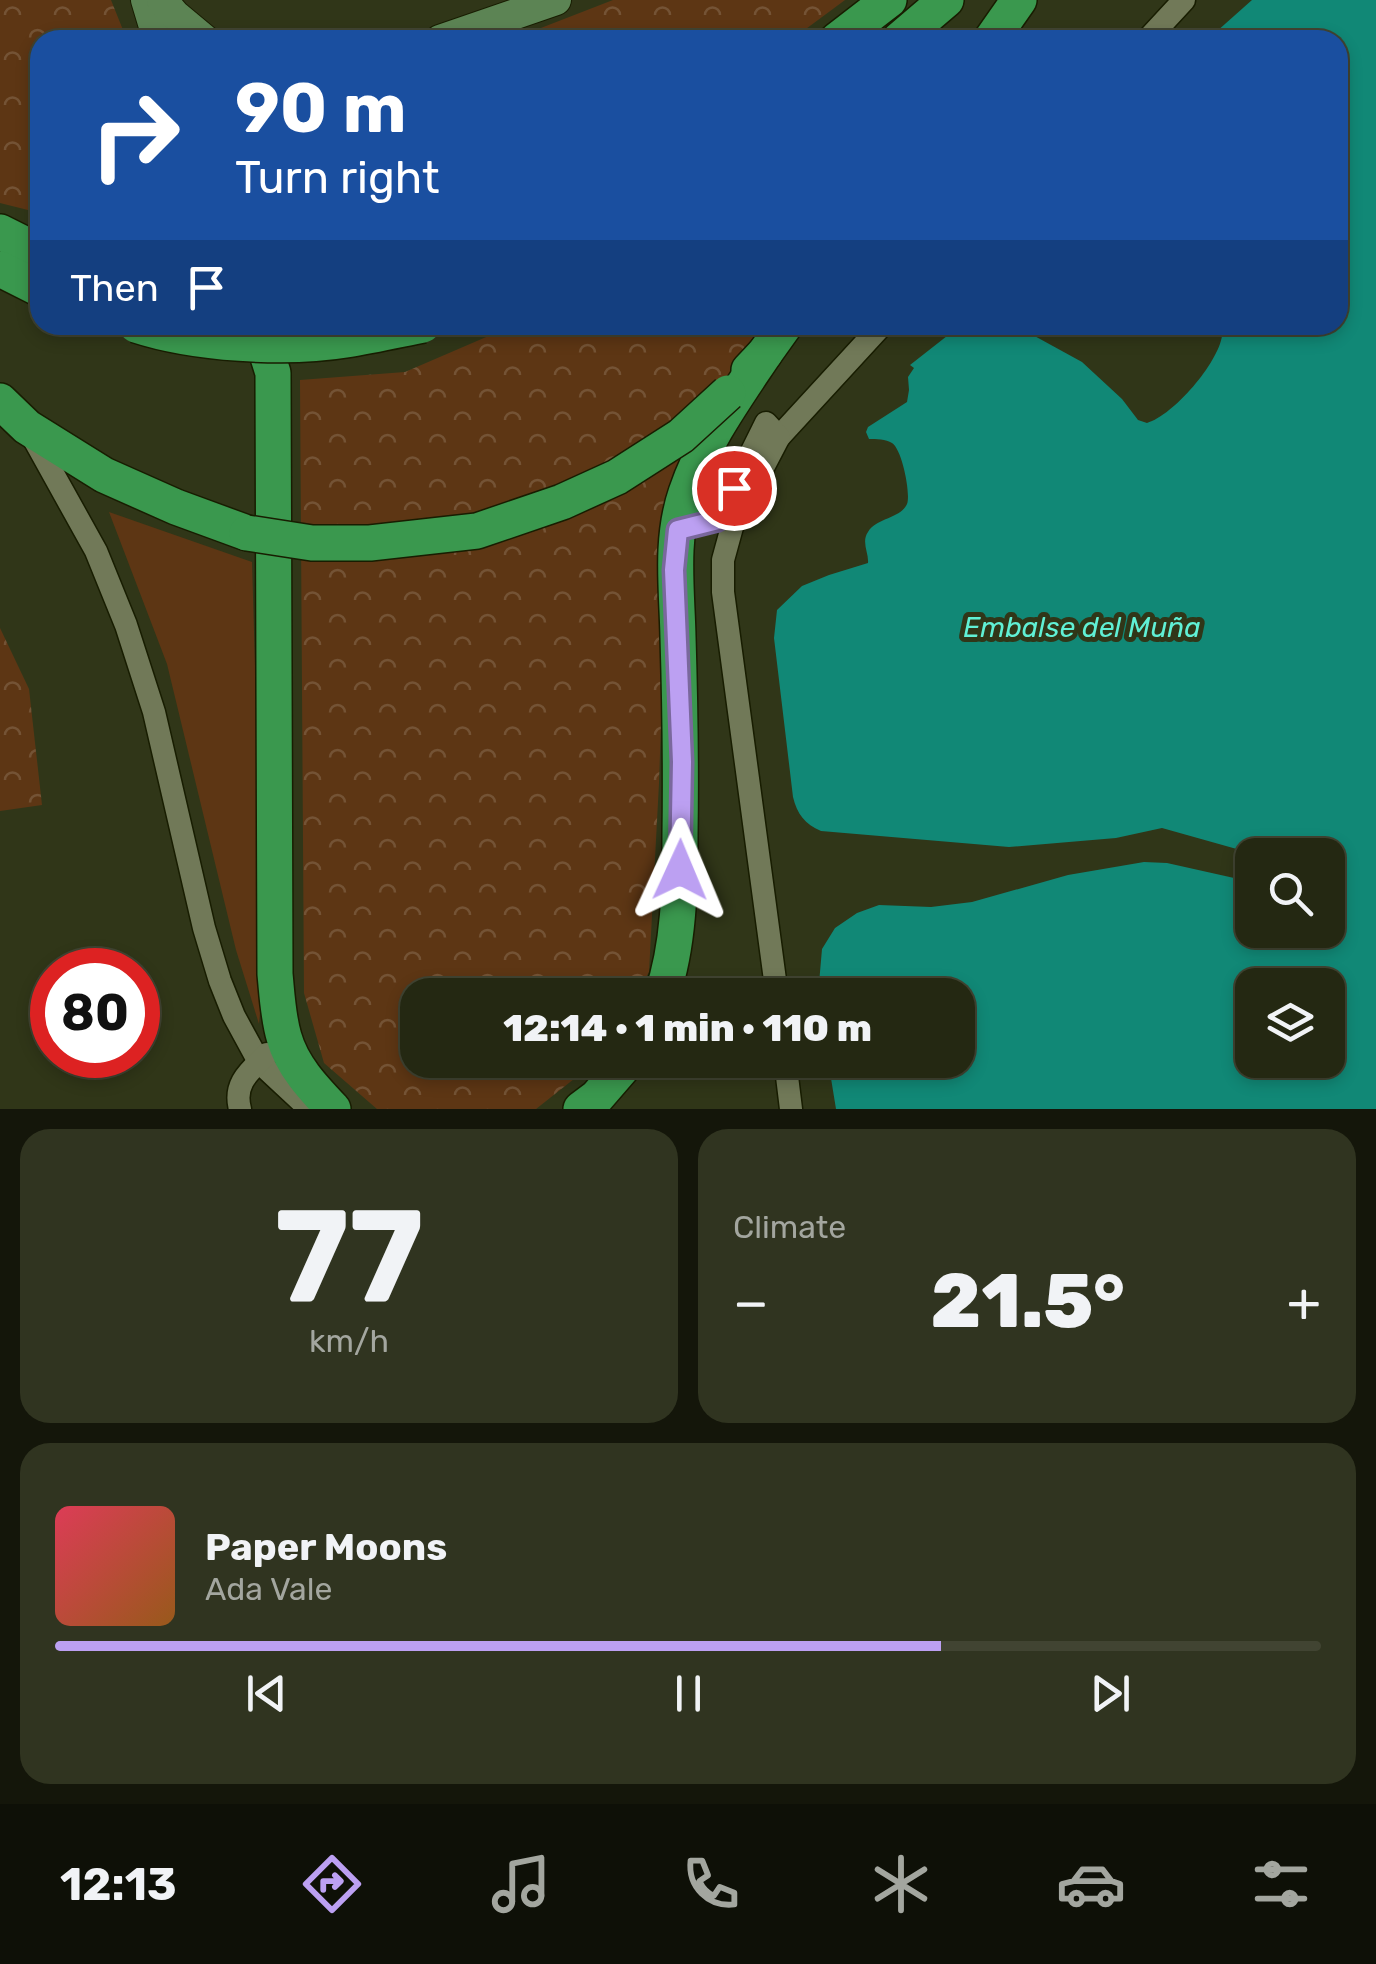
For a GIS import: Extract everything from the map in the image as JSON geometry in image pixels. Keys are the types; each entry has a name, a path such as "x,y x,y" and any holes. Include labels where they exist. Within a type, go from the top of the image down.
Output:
{"highway":[{"path":"850,30 890,0"},
{"path":"911,30 946,0"},
{"path":"999,30 1019,0"},
{"path":"0,232 30,247"},
{"path":"0,269 30,284"},
{"path":"180,335 294,344 374,335"},
{"path":"261,335 273,373 271,1050 297,1066 333,1109"},
{"path":"0,400 27,427 104,475 176,508 247,534 312,543 370,543 478,530 562,502 617,476 681,436 728,393 775,339"},
{"path":"666,978 674,941 680,870 682,762 674,570 678,530 686,493 714,430 775,339"},
{"path":"580,1109 613,1078"}],"main road":[{"path":"146,0 155,30"},
{"path":"162,0 193,30"},
{"path":"472,30 542,5"}],"street":[{"path":"1156,30 1184,0"},
{"path":"774,978 722,592 722,560 732,527 779,436 873,335"},
{"path":"678,530 718,520 766,423 779,436"},
{"path":"27,427 96,550 126,625 154,712 204,928 234,1016 271,1050 301,1101 315,1109"},
{"path":"240,1109 240,1083 271,1050"},
{"path":"788,1078 792,1109"}],"green space":[{"path":"0,0 111,0 123,30 30,30 30,210 0,203"},
{"path":"613,0 845,0 804,30 536,30"},
{"path":"491,335 757,335 669,487 649,972 646,978 400,978 400,1078 575,1078 536,1109 377,1109 324,1063 304,993 300,380 405,372"},
{"path":"109,512 252,562 267,935 259,1024 236,950 167,664"},
{"path":"0,628 29,689 42,805 0,811"}],"water":[{"name":"Embalse del Muña","path":"1252,0 1376,0 1376,1109 836,1109 831,1078 975,1078 975,978 819,978 822,949 835,928 857,913 879,905 931,907 972,902 1068,875 1144,862 1167,863 1235,878 1235,948 1345,948 1345,838 1235,838 1235,849 1162,828 1116,838 1009,847 821,831 802,818 793,797 774,638 777,610 802,586 868,563 868,532 907,504 905,472 896,447 887,441 869,439 866,432 907,402 908,377 914,368 910,365 948,335 1033,335 1082,362 1122,399 1138,420 1147,423 1182,399 1219,347 1221,335 1348,335 1348,30 1218,30"}],"route":[{"path":"680,870 682,762 674,570 678,530 718,520 734,488"}]}
